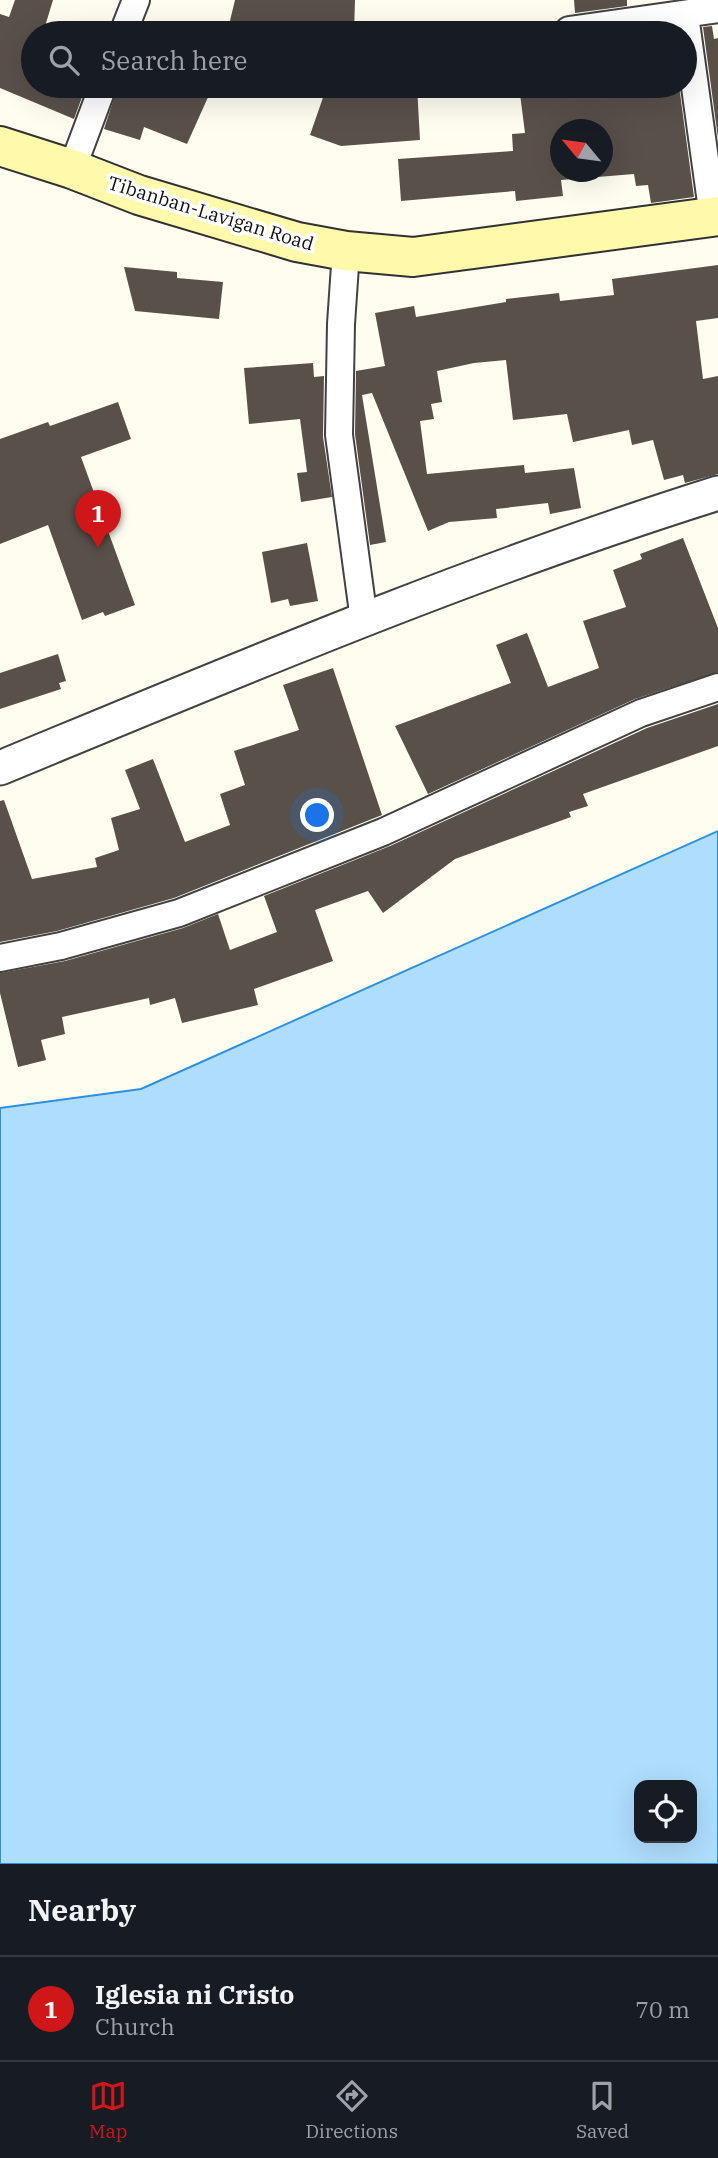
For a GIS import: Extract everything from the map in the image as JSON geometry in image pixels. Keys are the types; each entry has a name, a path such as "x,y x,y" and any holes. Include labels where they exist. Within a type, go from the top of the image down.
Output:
{"main road":[{"name":"Tibanban-Lavigan Road","path":"0,146 72,169 139,195 297,242 346,251 413,257 715,217"}],"street":[{"path":"128,21 136,0"},
{"path":"639,21 718,9"},
{"path":"685,15 686,21"},
{"path":"697,96 715,217"},
{"path":"72,169 99,98"},
{"path":"346,251 341,324 339,435 363,620"},
{"path":"0,768 363,620 625,523 718,494"},
{"path":"0,958 61,946 179,913 383,832 641,713 718,687"}],"water":[{"path":"718,831 718,1864 0,1864 0,1108 141,1089"}],"building":[{"path":"15,0 53,0 47,21 21,21 21,97 0,88 0,14 9,17"},
{"path":"235,0 355,0 354,21 230,21"},
{"path":"574,0 627,0 627,6 575,13"},
{"path":"712,26 714,39 718,38 718,138 703,27"},
{"path":"24,98 82,98 74,119"},
{"path":"114,98 208,98 187,144 144,127 140,140 104,129"},
{"path":"323,98 418,98 420,140 341,146 310,135"},
{"path":"521,98 681,98 694,197 651,203 648,185 636,186 634,174 613,176 613,119 550,119 550,182 561,182 563,196 516,201 515,191 401,201 398,159 513,151 512,134 525,133"},
{"path":"718,265 718,318 696,321 703,379 718,376 718,474 685,483 683,475 664,480 653,440 632,445 629,430 573,442 567,414 513,420 506,360 474,363 437,371 442,402 431,404 434,419 420,421 427,474 524,465 525,473 574,468 581,508 550,514 548,503 496,509 497,518 449,522 428,531 372,393 362,395 386,542 370,545 355,434 356,371 385,366 375,313 414,306 416,317 506,302 506,299 559,293 560,301 614,295 612,279"},
{"path":"124,267 177,272 177,278 223,282 219,319 135,311"},
{"path":"313,363 314,377 324,376 323,437 332,497 301,502 297,473 307,472 300,419 249,424 244,368"},
{"path":"118,402 131,439 81,457 135,605 105,616 103,612 82,620 48,525 0,544 0,439 48,422 50,426"},
{"path":"683,538 718,628 718,672 635,699 428,794 395,726 511,683 496,645 527,633 548,687 599,668 583,621 626,607 613,570 642,559 640,554"},
{"path":"307,543 318,601 290,606 288,599 271,603 262,552"},
{"path":"58,654 66,681 59,683 61,689 0,709 0,673"},
{"path":"333,668 382,815 174,898 57,931 0,942 0,801 4,800 32,879 97,867 95,858 119,850 111,818 140,809 125,770 153,759 185,842 230,825 220,794 245,785 234,751 299,730 283,685"},
{"path":"718,704 718,746 583,794 588,806 569,812 571,817 455,859 383,913 368,891 315,910 333,961 254,989 258,1005 182,1023 175,998 150,1005 149,998 62,1017 65,1034 41,1040 46,1060 18,1067 0,993 0,973 65,961 183,928 218,914 230,950 277,932 264,896 390,846 647,728"}],"place":[{"name":"Iglesia ni Cristo","path":"98,548"}]}
